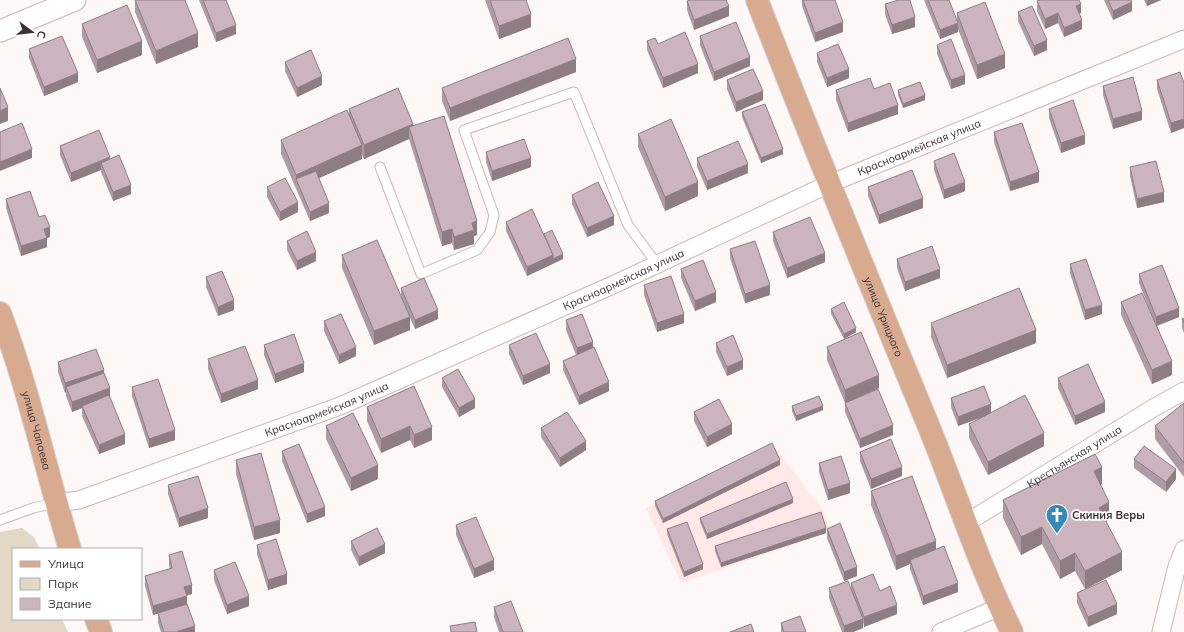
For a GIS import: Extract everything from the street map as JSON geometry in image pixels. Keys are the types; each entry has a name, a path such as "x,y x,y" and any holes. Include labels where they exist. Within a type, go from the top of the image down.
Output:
{"main road":[{"name":"улица Урицкого","path":"757,0 829,184 939,452 1000,607 1012,632"},
{"name":"улица Чапаева","path":"0,313 15,353 70,548"},
{"path":"96,620 102,632"}],"street":[{"path":"0,31 75,0"},
{"name":"Красноармейская улица","path":"56,503 79,500 340,406 657,264 829,184 1184,39"},
{"name":"Крестьянская улица","path":"966,523 1155,407 1184,391"},
{"path":"1161,632 1177,566 1184,549"},
{"path":"941,632 1000,607"}],"lane":[{"path":"380,167 421,274 477,250 490,232 494,215 464,130 574,92 628,226 657,264"},
{"path":"0,520 33,508 56,503"}],"shaded area":[{"path":"773,445 824,511 831,532 681,583 646,508"}],"green space":[{"path":"22,528 34,537 40,548 12,548 12,620 62,620 68,632 0,632 0,532"}],"building":[{"path":"135,0 185,0 198,33 156,51"},
{"path":"203,0 226,0 236,25 216,33"},
{"path":"490,0 526,0 531,14 499,26"},
{"path":"726,0 729,6 694,20 687,1"},
{"path":"803,0 835,0 843,22 815,33"},
{"path":"899,0 910,0 915,17 892,25 885,4"},
{"path":"928,0 949,0 958,23 940,30"},
{"path":"1079,0 1081,4 1076,6 1082,20 1064,28 1058,13 1045,19 1037,1"},
{"path":"1108,0 1131,0 1132,2 1113,11"},
{"path":"985,2 1005,54 977,65 957,13"},
{"path":"127,5 142,41 97,60 82,24"},
{"path":"1032,6 1047,40 1034,46 1018,12"},
{"path":"736,22 750,57 714,72 700,36"},
{"path":"685,32 698,64 663,78 647,41 655,38 658,44"},
{"path":"62,36 78,73 44,87 29,49"},
{"path":"568,38 576,59 450,108 442,88"},
{"path":"951,39 965,75 951,80 937,45"},
{"path":"838,44 849,69 827,78 817,53"},
{"path":"311,50 322,76 297,88 285,62"},
{"path":"753,69 763,91 736,102 727,80"},
{"path":"1180,72 1184,83 1184,119 1171,123 1157,80"},
{"path":"1133,77 1142,111 1113,119 1103,86"},
{"path":"870,78 874,89 890,83 898,105 848,123 836,90"},
{"path":"920,82 925,95 903,104 898,90"},
{"path":"0,88 8,107 0,111"},
{"path":"398,88 413,124 364,145 349,109"},
{"path":"1073,100 1085,135 1061,143 1049,109"},
{"path":"765,104 783,149 761,158 742,112"},
{"path":"347,110 362,145 296,175 281,140"},
{"path":"444,116 477,221 472,223 474,230 454,237 452,229 442,232 409,127"},
{"path":"671,119 698,182 665,197 638,134"},
{"path":"22,123 32,149 0,162 0,132"},
{"path":"1022,123 1039,172 1010,182 994,132"},
{"path":"99,130 110,157 71,173 60,146"},
{"path":"524,139 531,158 492,171 486,152"},
{"path":"738,141 748,164 707,181 697,158"},
{"path":"954,153 965,182 944,190 934,161"},
{"path":"119,155 131,185 113,192 101,163"},
{"path":"1156,161 1164,192 1137,199 1130,167"},
{"path":"912,170 923,198 879,215 868,187"},
{"path":"316,171 329,203 310,212 296,179"},
{"path":"285,178 298,202 280,212 267,187"},
{"path":"598,182 614,216 587,228 572,195"},
{"path":"30,191 39,217 45,215 50,227 44,229 47,238 21,246 6,199"},
{"path":"532,209 553,255 527,267 506,222"},
{"path":"810,217 825,253 787,268 773,232"},
{"path":"552,230 563,254 553,259 553,255 544,234"},
{"path":"307,231 316,252 297,261 287,241"},
{"path":"377,240 410,317 374,331 342,255"},
{"path":"755,241 770,285 745,294 730,249"},
{"path":"932,246 940,269 905,282 897,259"},
{"path":"1086,259 1102,305 1085,310 1070,264"},
{"path":"703,260 716,292 695,301 681,269"},
{"path":"1162,265 1179,308 1156,317 1139,274"},
{"path":"222,271 234,300 218,307 206,277"},
{"path":"671,276 684,314 657,323 644,285"},
{"path":"424,278 438,310 415,320 401,288"},
{"path":"1019,288 1036,330 947,365 931,323"},
{"path":"1142,293 1172,361 1152,370 1121,302"},
{"path":"844,302 856,328 844,334 831,309"},
{"path":"341,314 356,347 339,355 324,321"},
{"path":"582,314 593,342 577,348 566,320"},
{"path":"861,332 879,375 845,390 827,347"},
{"path":"536,333 550,364 523,376 509,345"},
{"path":"294,334 304,363 275,374 264,345"},
{"path":"733,335 743,360 727,367 716,343"},
{"path":"245,346 258,380 221,394 208,359"},
{"path":"594,347 609,382 579,396 563,361"},
{"path":"96,349 104,370 65,383 58,362"},
{"path":"1088,364 1105,402 1075,416 1058,378"},
{"path":"458,369 475,399 459,408 442,378"},
{"path":"104,373 110,388 72,402 66,387"},
{"path":"158,379 175,430 149,439 132,387"},
{"path":"414,386 432,427 414,435 410,426 381,439 367,407"},
{"path":"984,386 991,404 958,417 951,398"},
{"path":"878,389 893,425 860,439 845,403"},
{"path":"109,395 125,434 99,445 82,406"},
{"path":"1025,395 1044,433 988,462 969,424"},
{"path":"819,396 823,406 796,416 792,406"},
{"path":"719,399 732,424 707,437 694,412"},
{"path":"1184,403 1184,463 1155,426"},
{"path":"567,412 586,441 560,458 541,428"},
{"path":"353,413 378,465 351,478 326,426"},
{"path":"891,439 902,467 871,479 860,452"},
{"path":"772,443 780,460 663,519 655,501"},
{"path":"299,444 325,507 307,514 282,451"},
{"path":"1144,446 1176,469 1166,482 1134,459"},
{"path":"261,453 280,520 254,527 236,460"},
{"name":"Скиния Веры","path":"1095,454 1102,467 1094,471 1109,502 1099,508 1122,552 1085,571 1075,553 1060,561 1042,527 1021,537 1003,500"},
{"path":"841,456 850,483 828,490 819,463"},
{"path":"198,476 208,508 179,518 168,485"},
{"path":"912,476 936,541 896,556 871,491"},
{"path":"786,482 793,499 707,534 700,518"},
{"path":"821,512 826,528 721,563 715,546"},
{"path":"476,517 494,560 474,569 456,525"},
{"path":"687,522 703,564 684,572 667,529"},
{"path":"840,523 857,567 844,572 827,529"},
{"path":"377,528 385,544 359,557 351,541"},
{"path":"276,539 287,574 268,580 257,545"},
{"path":"944,546 958,583 923,596 910,560"},
{"path":"182,551 192,585 184,587 187,596 153,606 145,576 172,568 169,555"},
{"path":"235,562 249,596 227,605 214,570"},
{"path":"873,574 880,591 890,586 897,605 864,617 851,583"},
{"path":"1106,580 1117,604 1088,617 1077,593"},
{"path":"848,581 863,619 844,626 829,588"},
{"path":"511,601 523,632 503,632 494,607"},
{"path":"187,604 195,626 176,632 164,632 158,613"},
{"path":"800,616 806,632 784,632 781,623"},
{"path":"475,622 477,632 451,632 450,626"},
{"path":"751,624 754,632 730,632"}],"place":[{"name":"Скиния Веры","path":"1057,534"}]}
